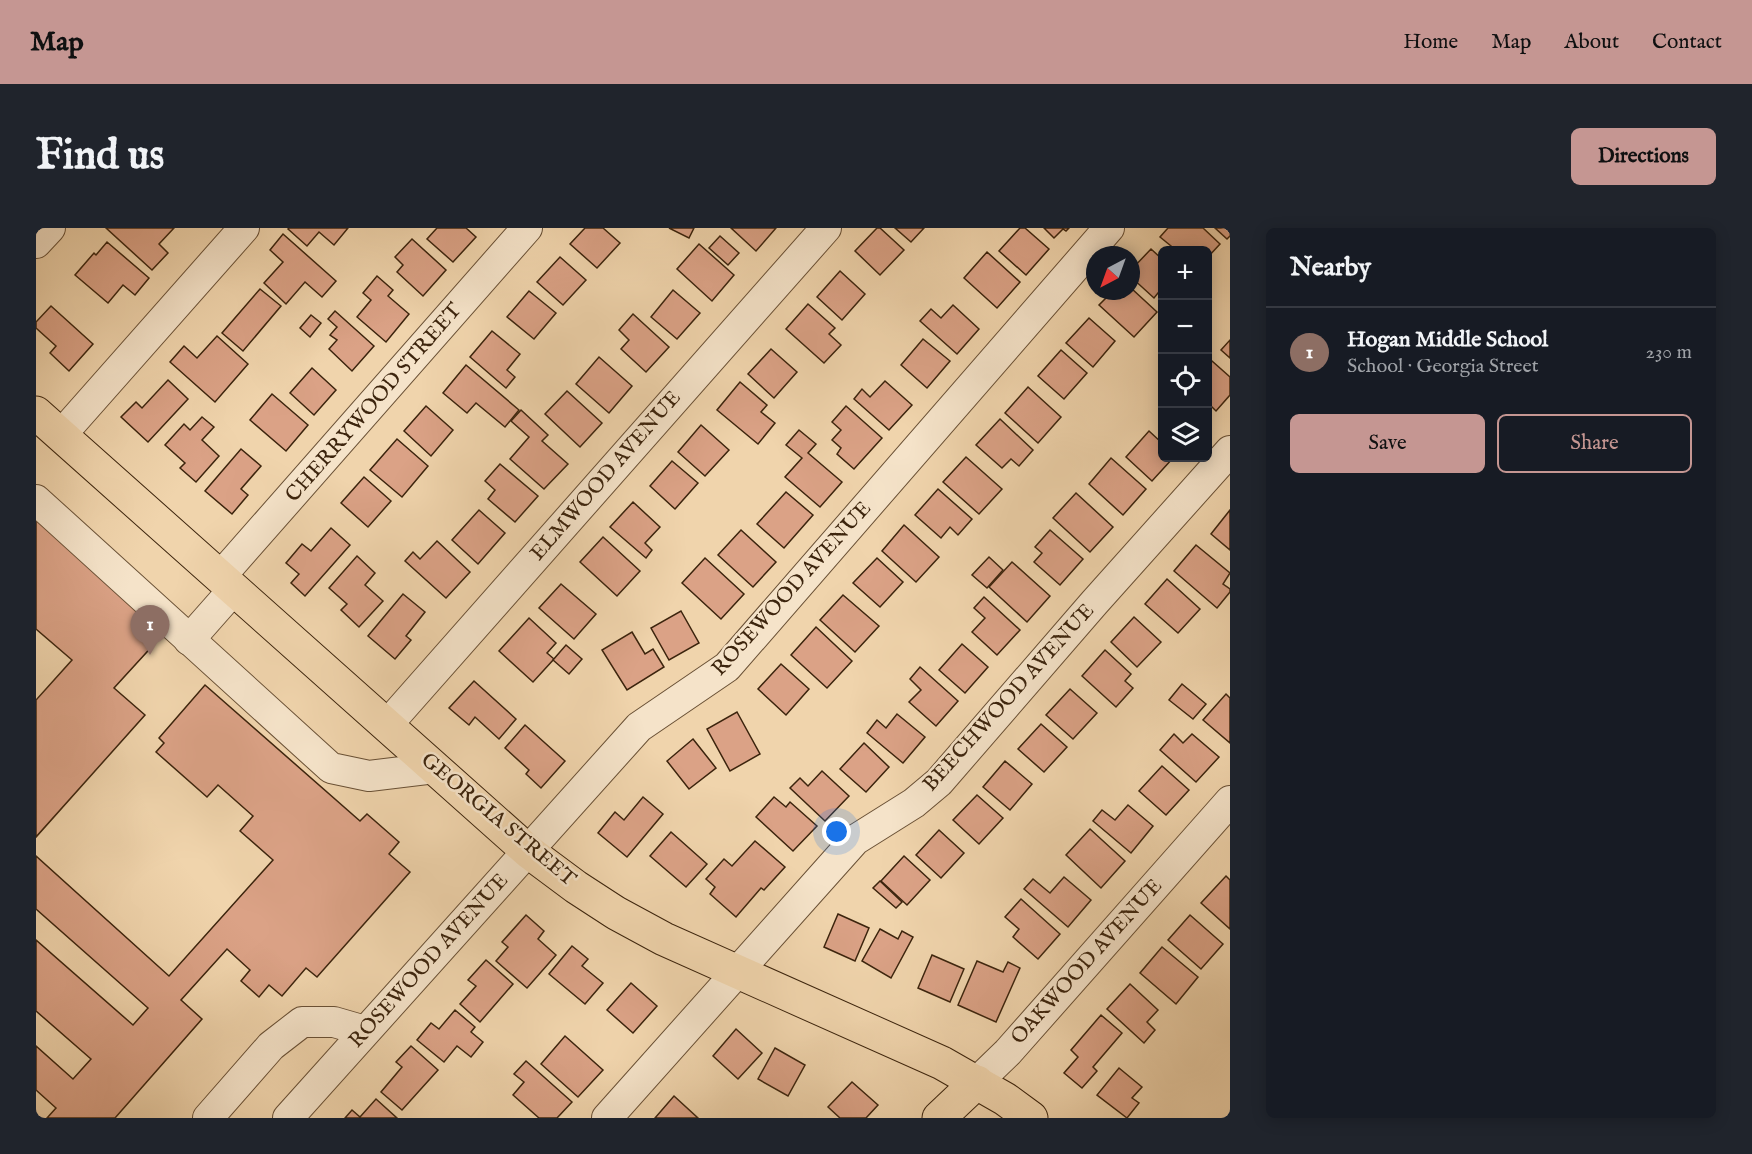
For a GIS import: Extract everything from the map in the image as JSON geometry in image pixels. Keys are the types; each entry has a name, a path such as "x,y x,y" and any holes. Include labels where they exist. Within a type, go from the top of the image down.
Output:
{"main road":[{"name":"GEORGIA STREET","path":"36,413 529,852 576,887 616,913 664,939 942,1063 1005,1098 1031,1118"},
{"name":"OAKWOOD AVENUE","path":"939,1118 977,1082"}],"street":[{"path":"36,243 50,228"},
{"path":"61,435 244,228"},
{"name":"CHERRYWOOD STREET","path":"189,640 227,583 527,228"},
{"name":"ELMWOOD AVENUE","path":"387,725 826,228"},
{"name":"ROSEWOOD AVENUE","path":"288,1118 639,728 727,666 1109,228"},
{"name":"BEECHWOOD AVENUE","path":"608,1118 855,840 914,803 939,782 1230,450"},
{"path":"36,500 331,768 369,776 435,768"},
{"name":"OAKWOOD AVENUE","path":"977,1082 1008,1052 1230,801"},
{"path":"208,1118 271,1046 302,1022 334,1022 365,1031"}],"building":[{"path":"106,228 174,228 159,244 168,253 152,270"},
{"path":"289,228 348,228 334,245 319,232 307,246"},
{"path":"437,228 466,228 476,237 453,262 427,239"},
{"path":"585,228 603,228 620,243 597,268 570,244"},
{"path":"669,228 694,228 689,238"},
{"path":"731,228 776,228 756,251"},
{"path":"877,228 880,228 904,250 880,275 855,251"},
{"path":"895,228 924,228 911,242"},
{"path":"1020,228 1025,228 1049,249 1026,275 999,251"},
{"path":"1044,228 1069,228 1066,231 1063,229 1054,238"},
{"path":"1168,228 1203,228 1220,244 1212,253 1212,246 1171,246 1160,237"},
{"path":"1215,228 1230,228 1230,236 1227,239"},
{"path":"283,234 336,281 322,297 305,282 286,304 264,283 283,262 270,250"},
{"path":"720,236 739,253 728,265 709,248"},
{"path":"412,239 446,270 423,296 397,272 403,265 395,257"},
{"path":"107,242 149,278 135,295 123,285 108,303 75,275"},
{"path":"699,244 734,275 712,301 677,269"},
{"path":"1151,249 1158,255 1158,293 1154,298 1140,285 1140,261"},
{"path":"987,252 1020,282 997,308 964,278"},
{"path":"560,257 586,280 563,305 537,282"},
{"path":"840,271 865,294 842,320 817,297"},
{"path":"377,276 393,290 388,296 409,314 386,342 357,317 371,300 363,293"},
{"path":"260,289 281,306 243,351 222,333"},
{"path":"673,290 700,313 677,339 651,317"},
{"path":"529,291 556,313 534,339 507,317"},
{"path":"1140,296 1157,312 1134,337 1099,305 1104,300 1140,300"},
{"path":"808,304 835,328 829,334 841,345 824,363 786,329"},
{"path":"953,305 979,329 957,354 920,321 931,309 941,318"},
{"path":"51,306 93,344 69,371 50,353 56,346 36,328 36,322"},
{"path":"335,311 374,346 352,371 329,349 337,340 330,335 337,327 328,319"},
{"path":"633,314 669,347 646,372 621,349 629,340 619,330"},
{"path":"311,315 321,323 310,337 300,328"},
{"path":"1089,318 1115,341 1093,367 1066,343"},
{"path":"492,331 520,354 507,370 515,377 506,388 470,357"},
{"path":"217,336 248,364 215,402 170,362 184,346 197,358"},
{"path":"923,339 950,361 927,388 901,365"},
{"path":"1230,340 1230,358 1221,350"},
{"path":"771,349 797,372 774,398 748,374"},
{"path":"1061,350 1087,373 1064,399 1038,376"},
{"path":"599,357 632,386 609,413 576,384"},
{"path":"1212,361 1230,377 1230,395 1216,411 1212,407"},
{"path":"466,365 519,410 505,427 476,403 467,413 443,393"},
{"path":"312,368 336,390 314,415 290,393"},
{"path":"168,380 188,399 148,442 121,417 136,402 142,408"},
{"path":"885,381 912,405 889,430 854,399 862,389 870,397"},
{"path":"740,382 767,405 761,412 775,423 758,444 717,410"},
{"path":"1028,387 1061,417 1038,443 1005,413"},
{"path":"567,391 602,423 580,447 545,414"},
{"path":"272,394 308,425 286,451 250,420"},
{"path":"426,406 453,430 431,456 404,431"},
{"path":"846,406 882,438 854,469 837,454 841,448 832,440 841,430 832,422"},
{"path":"521,410 548,435 542,441 568,464 544,489 510,459 529,437 511,421"},
{"path":"202,417 214,427 202,440 219,456 196,482 180,468 185,463 165,445 184,424 190,430"},
{"path":"1000,419 1033,450 1019,466 1011,459 1002,468 976,445"},
{"path":"701,425 729,450 705,476 678,452"},
{"path":"799,430 816,444 808,453 842,482 820,507 785,477 802,458 786,445"},
{"path":"1149,431 1158,439 1158,462 1169,462 1152,481 1126,457"},
{"path":"397,439 428,466 402,497 370,470"},
{"path":"241,449 261,466 241,489 248,495 232,514 205,491"},
{"path":"966,457 1002,489 979,514 943,482"},
{"path":"1111,458 1146,489 1123,515 1089,484"},
{"path":"672,461 698,483 675,509 650,486"},
{"path":"500,464 538,496 515,522 488,499 495,490 485,481"},
{"path":"364,477 391,501 368,527 341,503"},
{"path":"938,489 972,519 958,535 950,527 941,538 915,515"},
{"path":"786,492 813,515 784,548 757,524"},
{"path":"1076,493 1113,527 1090,552 1053,518"},
{"path":"633,502 660,527 645,543 652,550 646,558 610,527"},
{"path":"479,510 505,533 478,564 452,540"},
{"path":"1230,510 1230,550 1211,534"},
{"path":"36,512 167,630 114,688 145,715 36,837 36,700 72,660 36,629"},
{"path":"904,525 939,557 916,582 882,551"},
{"path":"331,528 350,545 305,596 291,583 299,574 286,563 302,544 311,551"},
{"path":"741,530 776,562 753,587 718,555"},
{"path":"1050,530 1083,559 1060,585 1034,562 1042,553 1035,547"},
{"path":"603,537 640,571 617,596 580,562"},
{"path":"437,541 470,572 446,598 405,561 413,552 420,559"},
{"path":"1196,545 1230,573 1223,584 1230,589 1230,592 1217,608 1174,571"},
{"path":"357,556 375,573 365,585 383,601 359,627 341,610 347,604 329,588"},
{"path":"989,557 1003,570 987,588 972,575"},
{"path":"705,558 744,594 721,619 682,583"},
{"path":"877,558 903,582 880,607 853,583"},
{"path":"1012,562 1050,596 1027,622 989,587"},
{"path":"1167,579 1200,609 1178,633 1145,604"},
{"path":"561,584 596,614 574,639 539,608"},
{"path":"403,594 425,612 406,636 411,640 395,659 368,636"},
{"path":"843,595 879,626 855,652 820,620"},
{"path":"984,597 1020,630 997,655 972,632 985,618 974,608"},
{"path":"681,611 699,643 669,660 651,628"},
{"path":"1134,617 1161,642 1137,667 1111,642"},
{"path":"529,618 556,643 547,653 554,659 533,682 499,651"},
{"path":"816,627 852,661 827,688 791,655"},
{"path":"632,632 645,654 653,649 664,667 627,690 602,650"},
{"path":"962,644 988,667 965,693 939,670"},
{"path":"566,645 582,659 569,674 553,660"},
{"path":"1105,650 1131,674 1125,681 1133,688 1116,707 1082,676"},
{"path":"781,664 809,689 786,715 758,689"},
{"path":"920,667 958,701 936,726 909,702 921,690 910,679"},
{"path":"474,681 516,719 499,739 475,717 469,725 449,708"},
{"path":"1182,684 1206,704 1193,719 1169,700"},
{"path":"205,685 360,821 367,814 399,842 389,854 410,872 317,977 306,968 282,996 269,985 259,997 241,981 250,970 227,949 181,1000 202,1019 115,1118 47,1118 56,1108 36,1090 36,1046 73,1079 91,1059 36,1011 36,940 133,1025 148,1008 36,909 36,856 169,976 273,860 240,831 253,816 218,785 207,797 156,752 164,743 159,738"},
{"path":"1070,689 1097,713 1073,739 1046,715"},
{"path":"1226,694 1230,698 1230,743 1203,720"},
{"path":"737,712 760,754 730,771 707,729"},
{"path":"897,714 925,737 903,763 867,733 877,720 886,728"},
{"path":"1041,724 1067,747 1044,772 1018,749"},
{"path":"525,725 565,761 541,788 526,774 529,770 505,748"},
{"path":"1174,734 1183,743 1192,734 1219,757 1196,782 1160,750"},
{"path":"693,739 716,768 689,789 667,761"},
{"path":"864,743 889,767 866,792 840,769"},
{"path":"1005,761 1032,784 1010,810 983,787"},
{"path":"1162,766 1189,790 1166,815 1139,791"},
{"path":"822,771 849,796 825,821 790,788 800,778 808,786"},
{"path":"977,795 1003,818 979,844 953,820"},
{"path":"643,797 663,814 627,857 598,833 615,812 624,820"},
{"path":"774,797 786,807 790,802 817,826 793,851 756,817"},
{"path":"1128,805 1153,826 1131,853 1093,821 1102,810 1115,820"},
{"path":"1090,829 1125,861 1101,888 1066,855"},
{"path":"939,830 964,853 941,878 916,855"},
{"path":"671,832 707,864 686,887 650,856"},
{"path":"755,841 785,867 764,890 761,888 736,917 710,894 715,887 706,879 724,859 732,866"},
{"path":"904,856 930,880 907,905 881,881"},
{"path":"1226,876 1230,880 1230,929 1201,903"},
{"path":"1064,877 1091,900 1068,927 1024,889 1033,879 1050,893"},
{"path":"880,881 902,902 896,908 873,888"},
{"path":"1021,899 1060,934 1038,959 1013,937 1019,929 1005,917"},
{"path":"838,914 869,928 855,961 824,947"},
{"path":"526,915 544,931 538,939 556,955 527,988 496,961 508,947 502,942"},
{"path":"1190,915 1223,944 1201,969 1168,940"},
{"path":"880,929 898,939 902,931 913,937 891,978 862,961"},
{"path":"572,946 588,959 582,966 603,983 585,1004 549,974"},
{"path":"1162,947 1198,977 1176,1004 1140,973"},
{"path":"932,955 964,969 950,1002 918,988"},
{"path":"486,960 513,984 480,1022 460,1004 476,986 468,980"},
{"path":"977,961 1003,972 1008,962 1020,968 996,1022 958,1005"},
{"path":"631,983 657,1006 633,1033 607,1010"},
{"path":"1130,984 1158,1010 1147,1022 1155,1030 1144,1043 1107,1009"},
{"path":"455,1010 475,1027 471,1032 483,1042 471,1057 457,1046 444,1062 417,1040 431,1023 439,1029"},
{"path":"1101,1015 1122,1033 1093,1067 1097,1071 1082,1088 1064,1073 1078,1057 1071,1050"},
{"path":"736,1029 762,1053 738,1079 713,1056"},
{"path":"565,1036 603,1070 578,1097 541,1064"},
{"path":"411,1046 438,1070 402,1110 381,1092 402,1067 396,1062"},
{"path":"775,1048 805,1065 788,1096 758,1079"},
{"path":"526,1061 572,1102 557,1118 539,1118 513,1095 524,1082 514,1074"},
{"path":"1119,1068 1142,1087 1132,1098 1139,1103 1127,1118 1097,1095"},
{"path":"852,1082 878,1105 866,1118 840,1118 828,1107"},
{"path":"674,1096 698,1118 655,1118"},
{"path":"376,1099 397,1118 345,1118 352,1110 360,1117"}],"place":[{"name":"Hogan Middle School","path":"150,655"}]}
